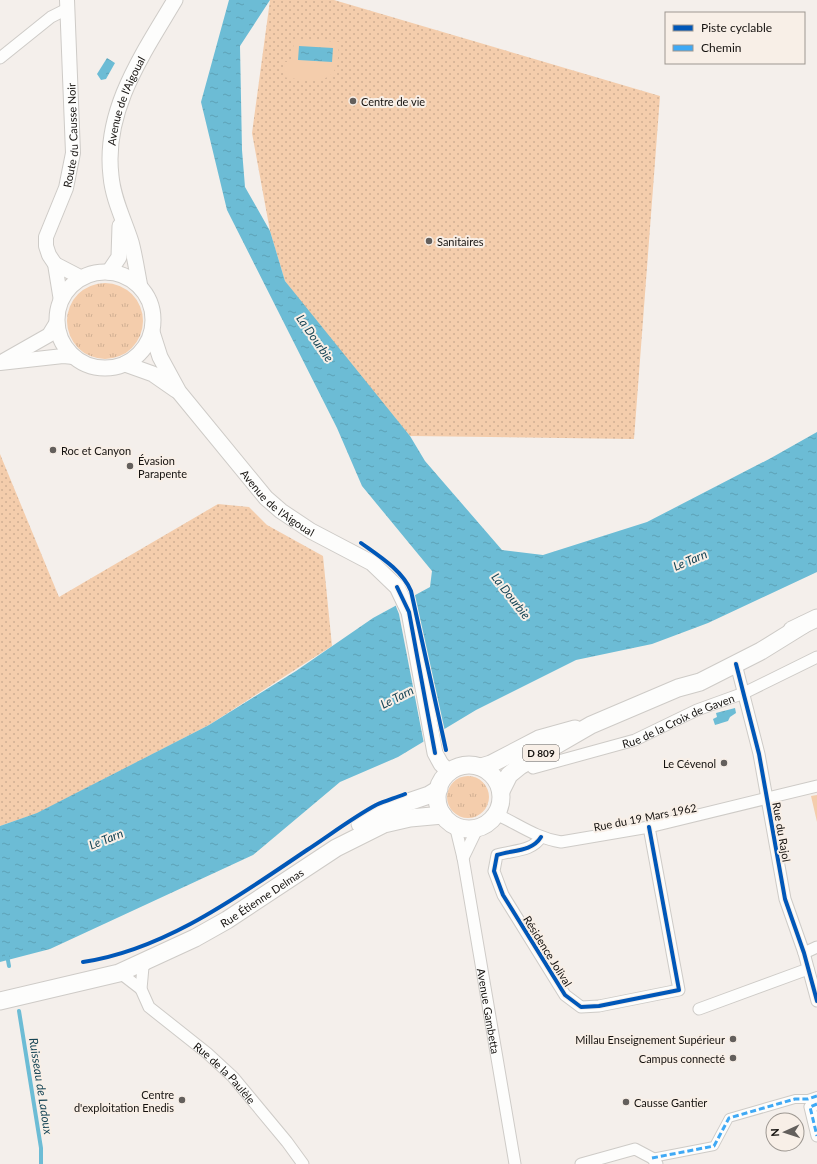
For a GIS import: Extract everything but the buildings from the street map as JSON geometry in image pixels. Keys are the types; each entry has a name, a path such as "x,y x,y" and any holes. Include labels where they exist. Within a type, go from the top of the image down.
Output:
{"main road":[{"name":"Avenue de l'Aigoual","path":"140,287 131,243 119,211 111,176 110,145 115,117 124,90 175,0"},
{"name":"Avenue de l'Aigoual","path":"109,272 119,257 121,234 119,211"},
{"path":"109,272 126,277 140,287 150,306 153,316 152,332 142,351 126,364 114,368 101,368 89,366 74,357 62,341 57,322 61,300 70,288 82,278 95,273 109,272"},
{"name":"Avenue de l'Aigoual","path":"152,332 160,357 179,392 247,478 266,498 281,511 311,531 372,562 397,587 409,612 435,753 441,764 449,772"},
{"name":"Avenue de l'Aigoual","path":"126,364 153,374 179,392"},
{"name":"D 809","path":"501,791 509,775 520,766 591,725 678,688 700,682 736,664 810,622"},
{"name":"D 809","path":"678,688 696,675 810,622"},
{"name":"D 809","path":"481,767 491,764 539,738 591,725"},
{"path":"464,765 481,767 496,779 501,791 501,799 496,814 488,822 478,827 466,828 449,820 438,802 439,789 442,780 449,772 464,765"},
{"name":"Rue Étienne Delmas","path":"78,981 99,970 159,947 187,933 254,894 357,825 382,811 428,795 439,789"},
{"name":"Rue Étienne Delmas","path":"4,1000 78,981 100,978 119,972 202,934 336,848 384,824 410,818 449,820"}],"street":[{"path":"0,58 67,4"},
{"name":"Route du Causse Noir","path":"61,300 55,264 49,255 46,246 46,237 66,188 73,153 67,4"},
{"path":"55,264 82,278"},
{"path":"0,363 48,335 57,322"},
{"path":"0,363 63,356 74,357"},
{"name":"Rue de la Croix de Gaven","path":"533,768 635,740 697,710 744,693 817,657"},
{"name":"Rue du Rajol","path":"736,664 759,754 785,899 804,953 817,1001"},
{"name":"Rue du 19 Mars 1962","path":"496,814 541,837 560,842 649,827 817,786"},
{"name":"Avenue Gambetta","path":"449,820 463,858 515,1164"},
{"path":"463,858 478,827"},
{"name":"Résidence Jolival","path":"541,837 537,843 523,850 497,855 494,871 503,895 565,995 581,1007 599,1006 679,990 649,827"},
{"path":"804,953 817,947"},
{"name":"Rue de la Paulèle","path":"141,989 143,967 152,957"},
{"path":"699,1009 808,968"},
{"name":"Rue de la Paulèle","path":"119,972 141,989 149,1007 207,1053 233,1077 287,1142 303,1164"},
{"path":"581,1164 635,1149 654,1161 670,1154 714,1146 729,1118 795,1099 808,1099 817,1096"},
{"path":"817,1104 810,1107 817,1136"}],"green space":[{"path":"270,0 334,0 660,96 634,439 410,436 326,336 285,281 270,231 252,133"},
{"path":"294,39 339,42 337,64 332,73 327,77 313,80 283,77 285,62 292,62"},
{"path":"105,283 119,286 132,294 140,307 143,321 140,335 132,348 119,356 105,359 91,356 78,348 70,335 67,321 70,307 78,294 91,286"},
{"path":"0,454 59,597 218,504 249,507 267,525 323,556 332,646 209,725 38,813 0,826"},
{"path":"464,776 472,776 483,782 489,793 489,801 483,812 472,818 464,818 453,812 447,801 447,793 453,782"},
{"path":"817,795 817,822 811,796"}],"water":[{"path":"229,0 270,0 240,46 242,150 245,187 270,231 285,281 410,436 425,461 502,550 543,555 647,522 771,458 817,432 817,572 708,623 652,644 576,660 476,710 398,757 340,782 253,855 50,949 0,962 0,826 37,813 209,725 296,671 373,618 430,587 432,571 362,486 337,428 227,210 201,102"},
{"path":"299,46 333,48 332,62 298,60"},
{"path":"107,58 115,63 106,79 101,80 97,74"},
{"path":"735,708 736,713 730,717 728,721 715,725 713,719 717,717 716,713"}],"pier":[{"path":"414,593 442,733 424,744 399,614 395,604"}],"waterway":[{"path":"7,955 9,966"},
{"name":"Ruisseau de Ladoux","path":"19,1011 41,1148 41,1164"}],"marked path":[{"path":"652,1158 714,1146 729,1118 795,1099 808,1099 817,1096"},
{"path":"817,1104 810,1107 817,1136"}],"cycle path":[{"path":"361,543 396,570 402,576 411,591 446,750"},
{"path":"397,587 409,612 435,753"},
{"path":"736,664 759,754 785,899 804,953 817,1001"},
{"path":"83,962 113,956 143,946 201,918 255,885 367,810 405,794"},
{"path":"541,837 537,842 527,848 497,855 494,871 503,895 565,995 581,1007 599,1006 679,990 649,827"}],"place":[{"name":"Centre de vie","path":"353,101"},
{"name":"Sanitaires","path":"429,241"},
{"name":"Roc et Canyon","path":"53,450"},
{"name":"Évasion Parapente","path":"130,466"},
{"name":"Le Cévenol","path":"724,763"},
{"name":"Millau Enseignement Supérieur","path":"733,1039"},
{"name":"Campus connecté","path":"733,1058"},
{"name":"Centre d'exploitation Enedis","path":"182,1100"},
{"name":"Causse Gantier","path":"626,1102"}],"water label":[{"name":"La Dourbie","path":"315,338"},
{"name":"Le Tarn","path":"690,560"},
{"name":"La Dourbie","path":"511,596"},
{"name":"Le Tarn","path":"397,697"},
{"name":"Le Tarn","path":"106,839"}]}
